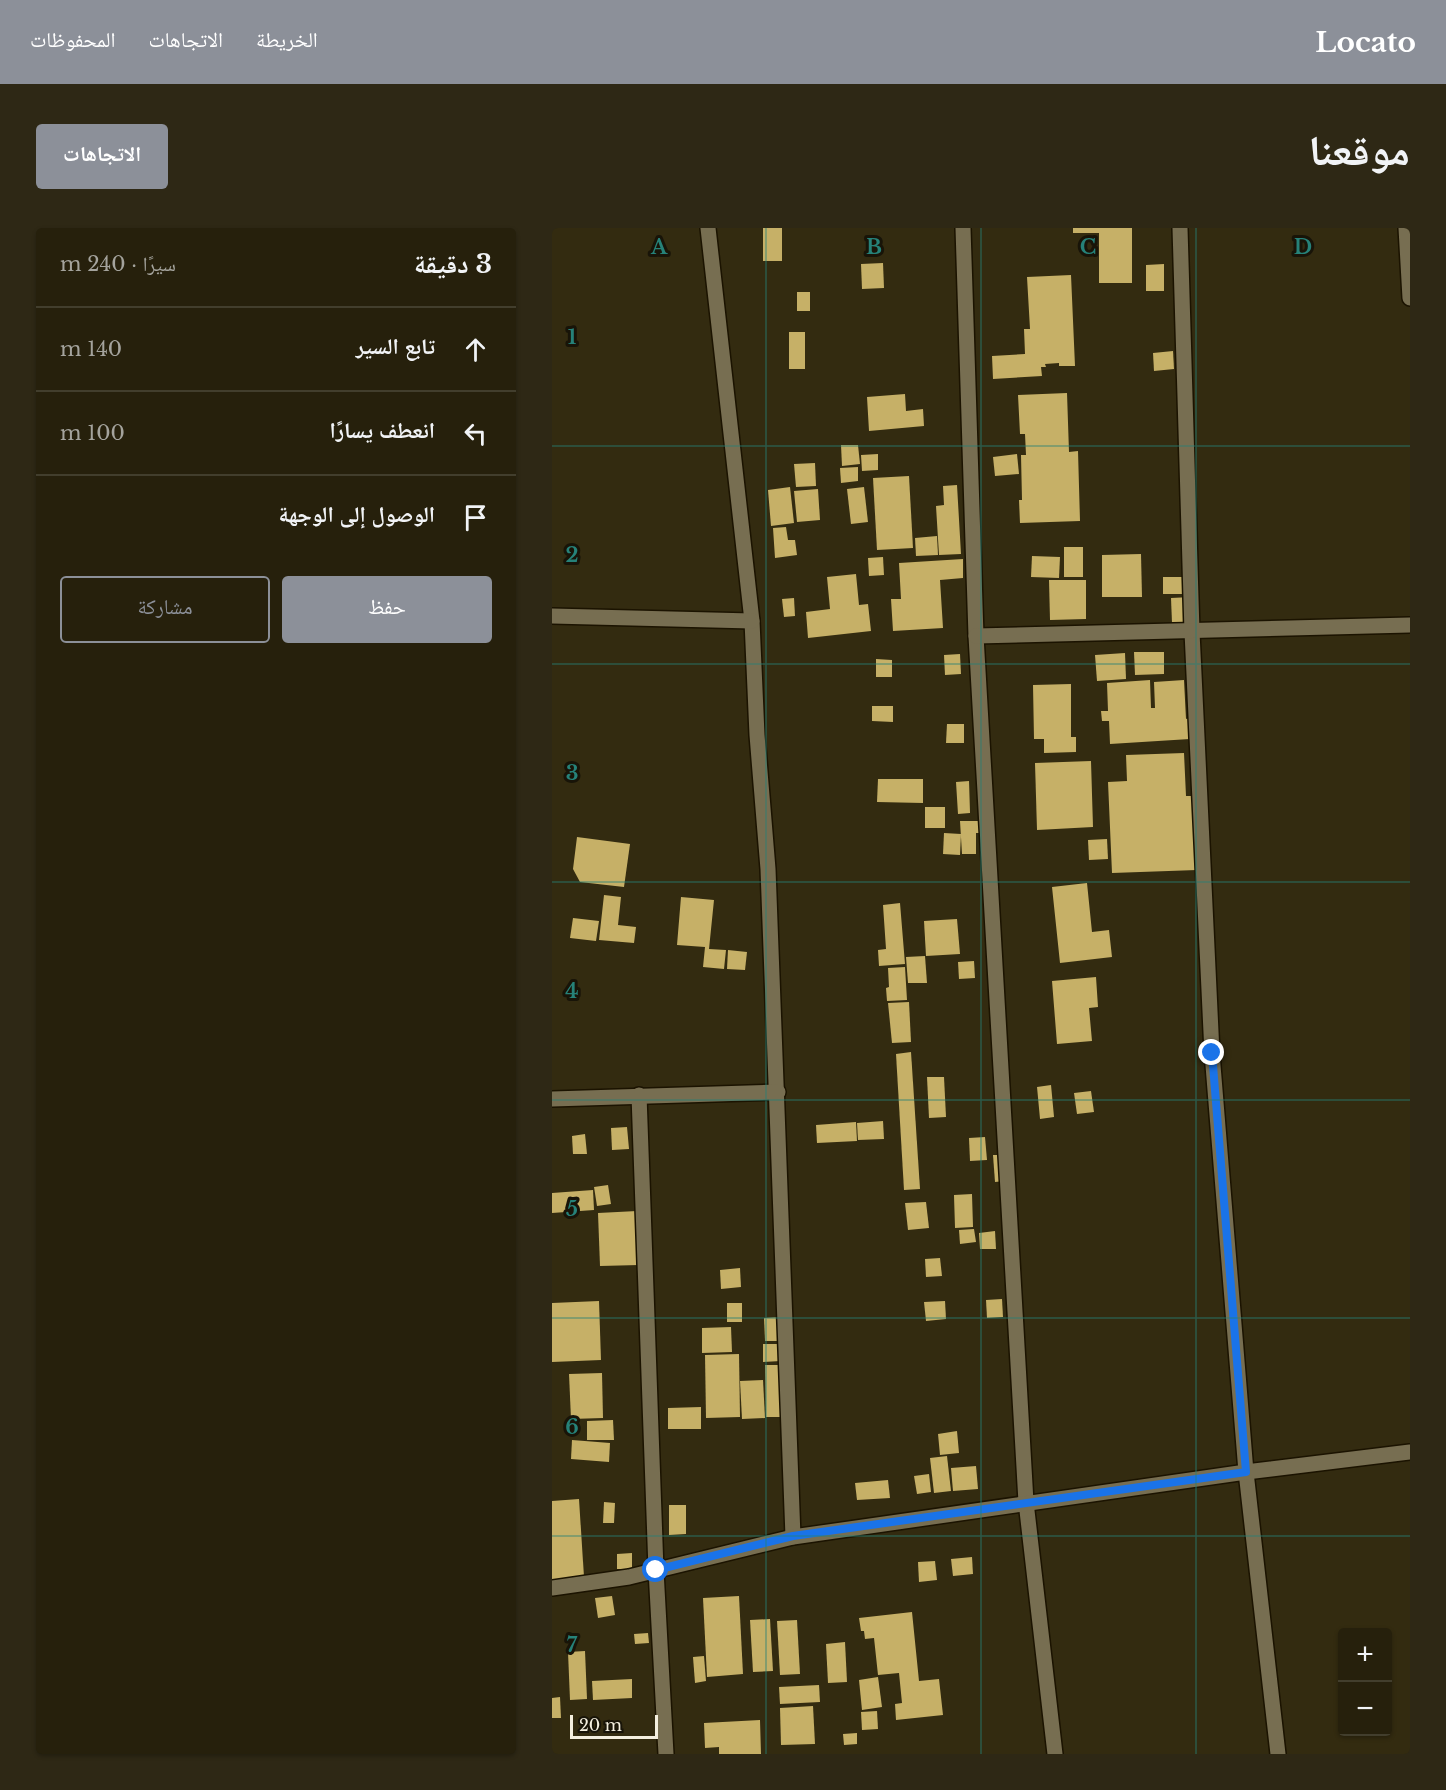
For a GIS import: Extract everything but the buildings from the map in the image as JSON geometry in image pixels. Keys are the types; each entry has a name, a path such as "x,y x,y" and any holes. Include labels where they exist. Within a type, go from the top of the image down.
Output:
{"street":[{"path":"708,228 752,621 757,735 768,868 793,1536"},
{"path":"963,228 976,636 1026,1502 1055,1754"},
{"path":"1180,228 1192,632 1212,1053 1246,1472 1278,1754"},
{"path":"1406,228 1410,298"},
{"path":"552,616 752,621"},
{"path":"976,636 1410,625"},
{"path":"552,1099 778,1092"},
{"path":"639,1095 656,1570 666,1754"},
{"path":"552,1588 629,1577 793,1536 1246,1472 1410,1452"}],"route":[{"path":"656,1570 793,1536 1246,1472 1212,1053"}]}
